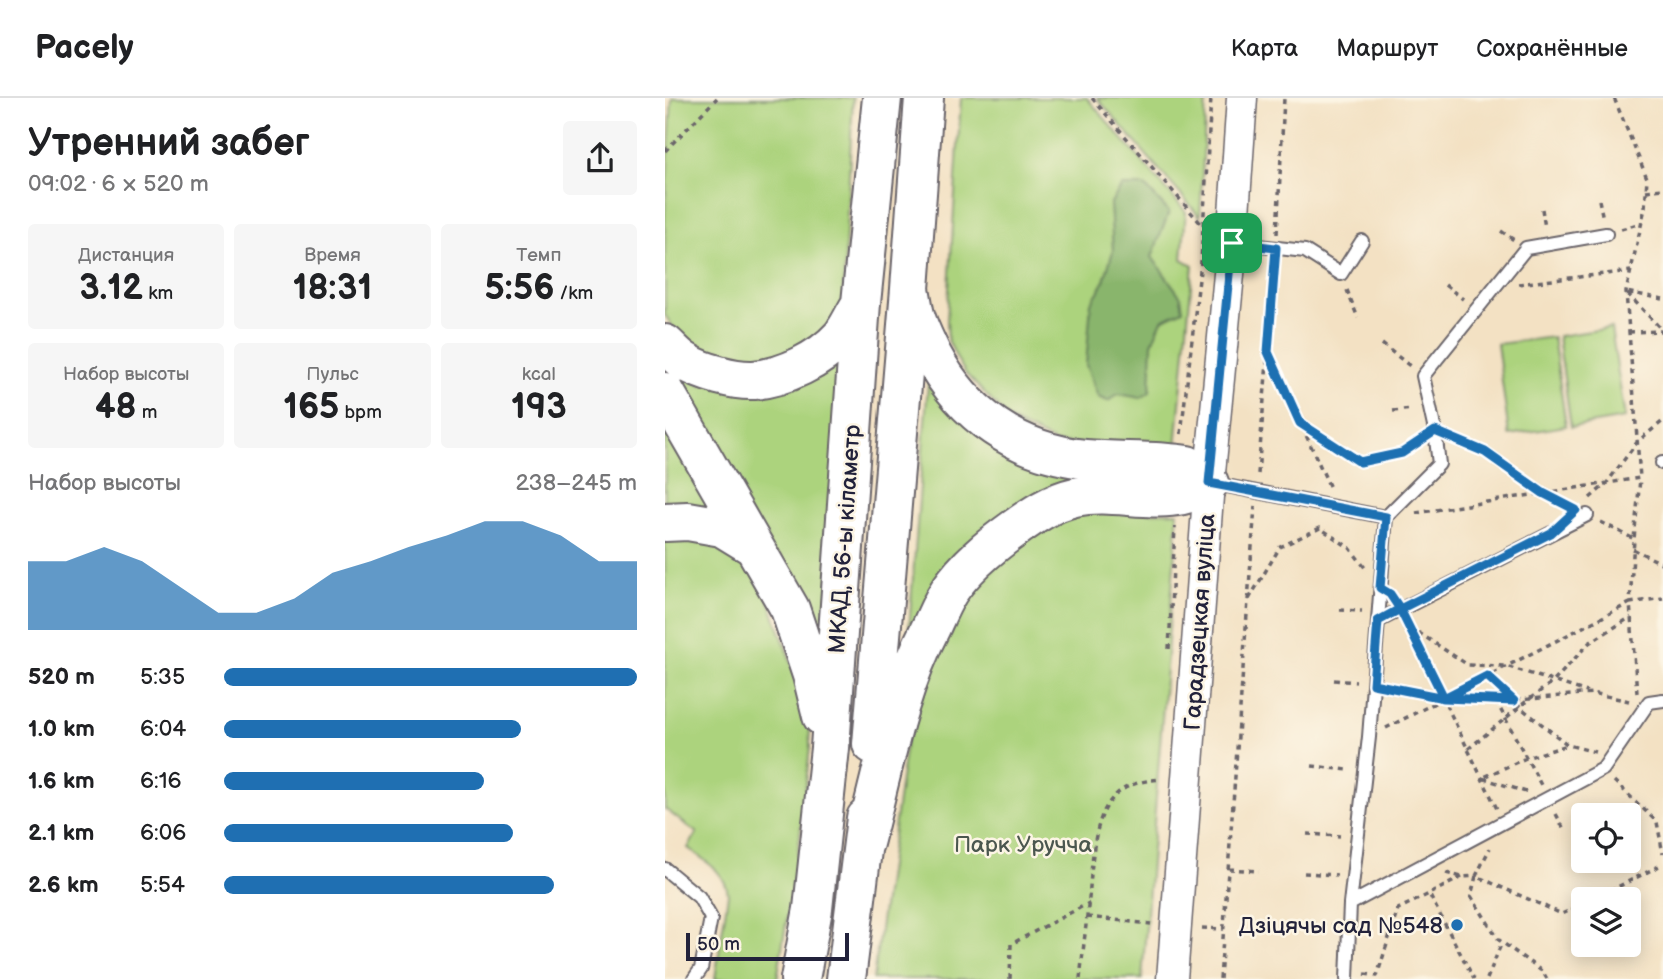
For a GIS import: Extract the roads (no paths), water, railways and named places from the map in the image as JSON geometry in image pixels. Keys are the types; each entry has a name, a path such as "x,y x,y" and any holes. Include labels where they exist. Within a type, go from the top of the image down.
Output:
{"highway":[{"name":"МКАД, 56-ы кіламетр","path":"800,979 813,909 830,748 861,303 882,98"},
{"name":"МКАД, 56-ы кіламетр","path":"846,979 864,843 910,289 923,98"},
{"path":"864,843 887,752 914,663 948,593 971,563 1021,524 1073,497 1096,494 1176,497 1193,493 1209,483 1202,474 1188,465 1085,459 1043,450 1006,434 971,408 946,378 924,339 915,316 910,289"},
{"path":"665,344 685,362 708,372 753,380 798,367 821,354 842,336 861,303"},
{"path":"665,392 790,609 812,675 830,748"},
{"path":"665,522 688,521 722,527 754,547"}],"street":[{"name":"Гарадзецкая вуліца","path":"1172,979 1209,483 1232,243 1242,98"}],"lane":[{"path":"1347,975 1350,904 1369,737 1386,517 1439,464 1423,376 1526,248 1606,234"},
{"path":"1232,243 1305,251 1341,274 1362,241"},
{"path":"1209,483 1386,517"},
{"path":"1378,616 1400,609 1581,513"},
{"path":"1350,904 1603,769 1649,702 1663,700"},
{"path":"665,869 699,897 711,918 701,968 694,979"}],"place":[{"name":"Дзіцячы сад №548","path":"1457,925"}],"park label":[{"name":"Парк Уручча","path":"1023,844"}]}
